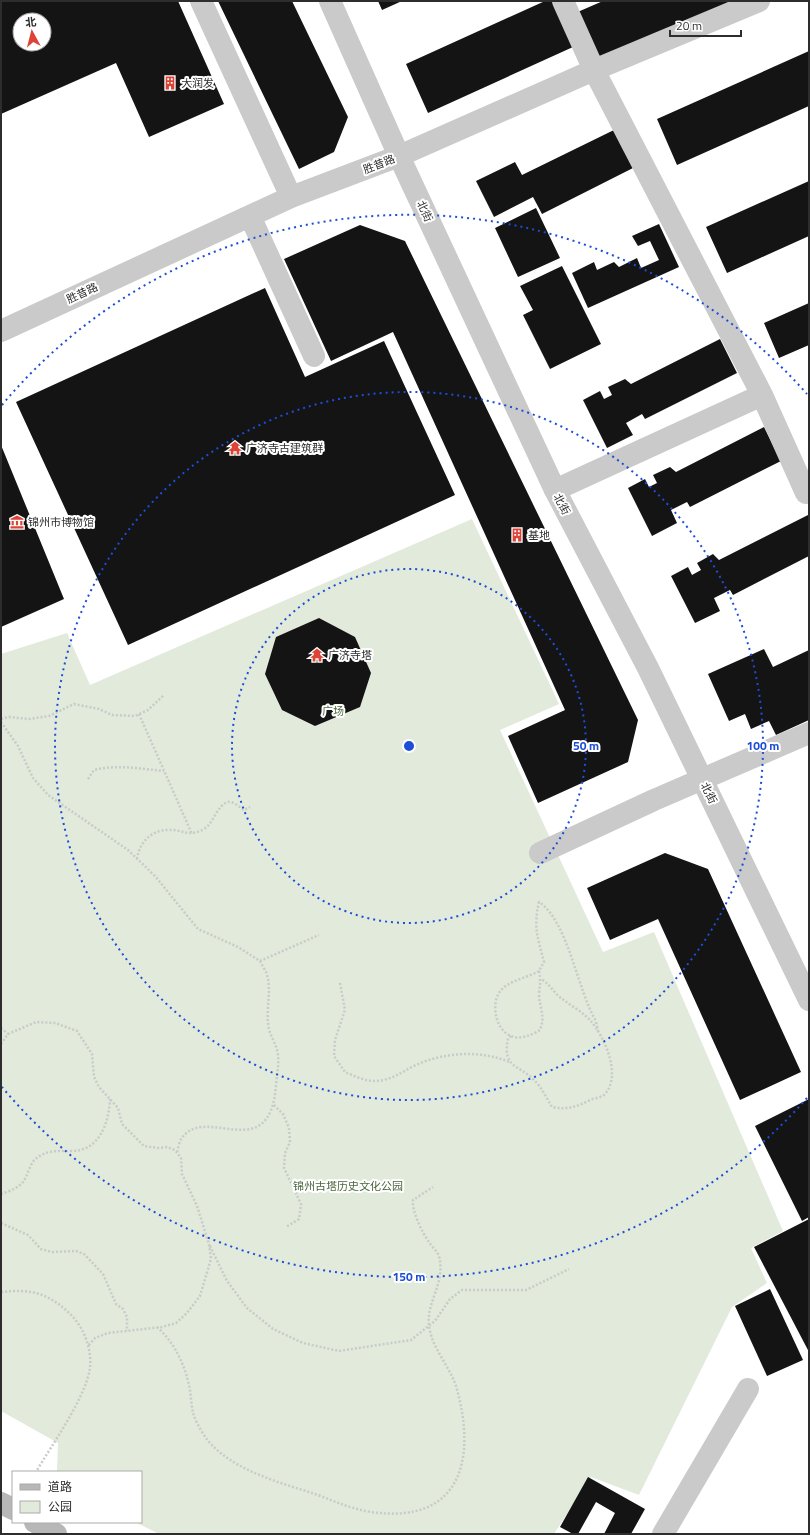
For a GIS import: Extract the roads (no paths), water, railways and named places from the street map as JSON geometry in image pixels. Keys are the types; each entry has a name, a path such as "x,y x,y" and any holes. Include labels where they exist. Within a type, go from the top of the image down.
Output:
{"main road":[{"path":"1,1503 12,1509"},
{"path":"37,1523 56,1534"}],"street":[{"path":"201,1 291,197"},
{"name":"北街","path":"330,1 399,156 555,490 648,668 809,1000"},
{"path":"563,1 594,70 762,395 806,493 809,491"},
{"name":"胜昔路","path":"1,331 291,197 399,156 594,70 760,1"},
{"path":"250,216 314,356"},
{"path":"555,490 762,395"},
{"path":"540,853 702,779 809,733"},
{"path":"663,1534 748,1389"}],"place":[{"name":"大润发","path":"170,83"},
{"name":"广济寺古建筑群","path":"235,448"},
{"name":"锦州市博物馆","path":"17,522"},
{"name":"基地","path":"517,535"},
{"name":"广济寺塔","path":"317,655"}],"park label":[{"name":"广场","path":"333,711"},
{"name":"锦州古塔历史文化公园","path":"348,1186"}]}
